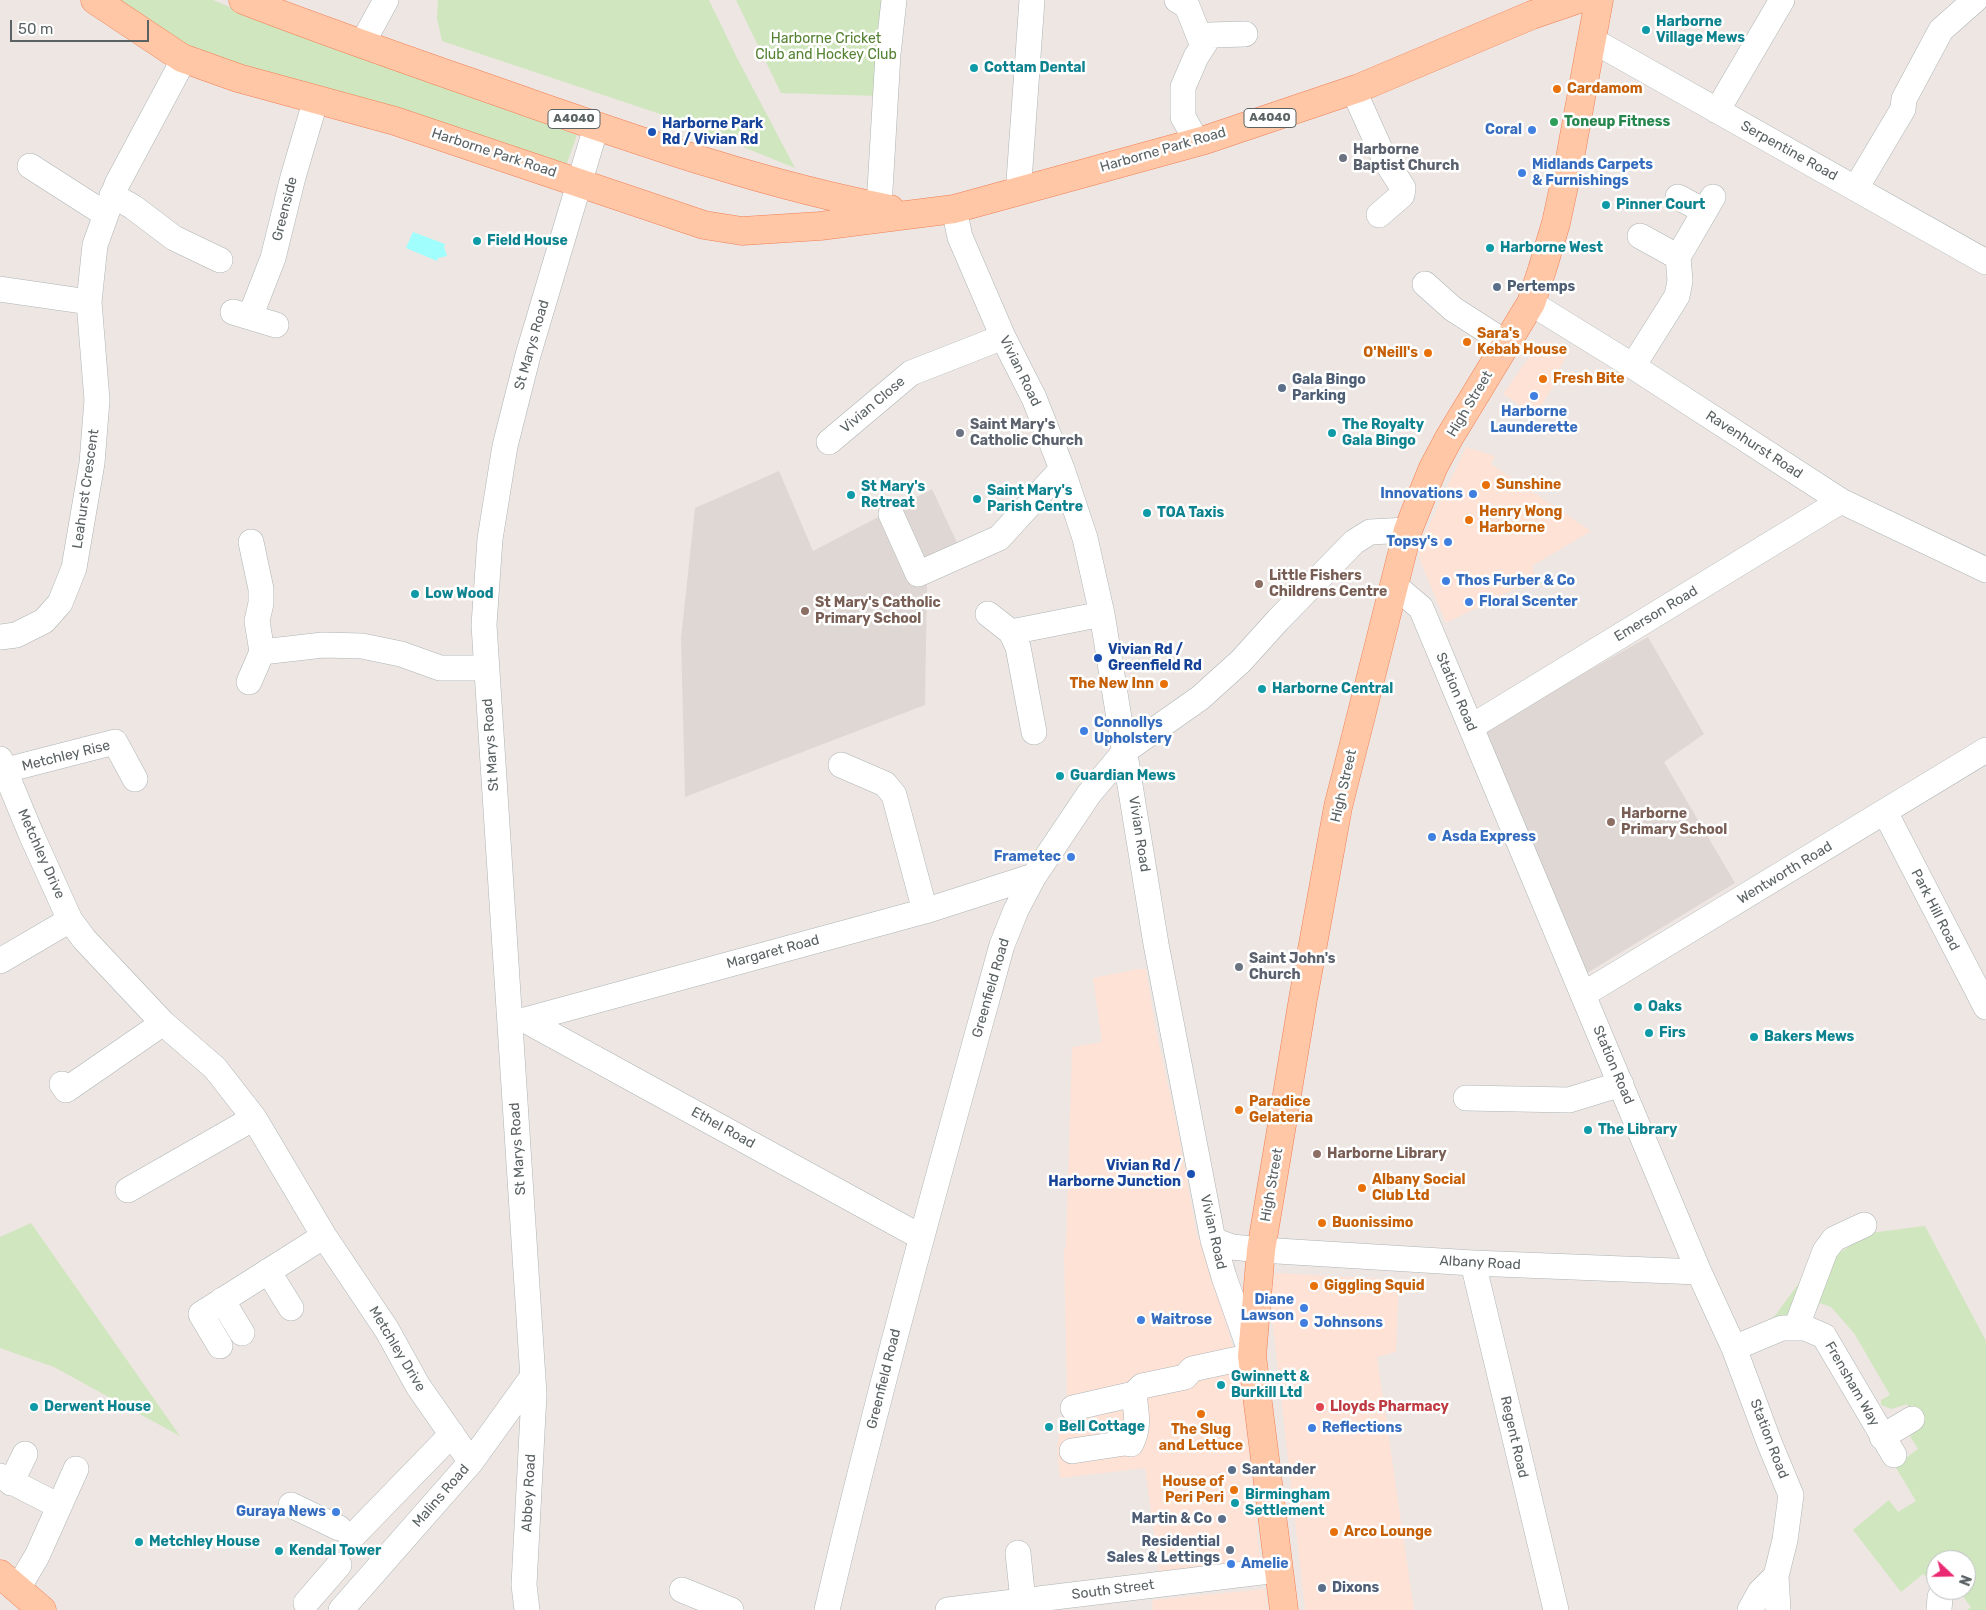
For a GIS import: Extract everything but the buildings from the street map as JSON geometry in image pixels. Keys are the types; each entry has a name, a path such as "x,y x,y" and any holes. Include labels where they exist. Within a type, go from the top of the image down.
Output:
{"main road":[{"name":"Harborne Park Road","path":"95,0 182,58 238,78 395,121 704,225 742,231 820,226 954,209 1197,142 1353,90 1532,15 1576,0"},
{"name":"Harborne Park Road","path":"243,0 340,38 362,44 596,127 733,172 817,194 911,214"},
{"name":"High Street","path":"1284,1610 1252,1356 1261,1250 1303,999 1338,807 1408,530 1433,468 1449,438 1531,303 1556,224 1599,0"},
{"path":"9,1581 42,1610"}],"street":[{"path":"362,44 386,0"},
{"path":"879,207 888,54 894,0"},
{"path":"1020,191 1019,181 1032,0"},
{"path":"1177,0 1187,6 1202,46"},
{"path":"1717,110 1782,0"},
{"path":"1856,188 1903,109 1904,99 1941,30 1975,0"},
{"path":"1197,142 1183,117 1183,87 1202,46 1210,35 1245,34"},
{"name":"Serpentine Road","path":"1592,40 1986,262"},
{"name":"Leahurst Crescent","path":"0,638 16,635 44,621 60,603 74,568 92,463 97,400 89,302 95,245 109,204 177,72 182,58"},
{"path":"1353,90 1384,158 1403,188 1402,196 1380,215"},
{"name":"Greenside","path":"276,325 242,314 273,258 293,177 316,99"},
{"name":"St Marys Road","path":"533,1376 517,1021 486,668 484,625 490,539 504,446 528,355 596,127"},
{"path":"30,166 109,204 133,207 174,238 220,260"},
{"path":"1633,366 1677,296 1680,281 1678,257 1709,204 1678,197"},
{"name":"Vivian Road","path":"954,209 960,236 1003,337 1034,398 1062,469 1085,538 1102,614 1126,750 1156,944 1213,1240 1252,1356"},
{"path":"1640,236 1678,257"},
{"path":"1425,284 1453,309 1506,343"},
{"path":"0,288 89,302"},
{"name":"Ravenhurst Road","path":"1531,303 1633,366 1841,501 1986,570"},
{"name":"Vivian Close","path":"829,442 911,373 1003,337"},
{"path":"891,514 918,574 999,538 1062,469"},
{"name":"Emerson Road","path":"1471,727 1841,501"},
{"name":"Greenfield Road","path":"826,1610 921,1237 1002,945 1016,910 1034,876 1089,794 1126,750 1200,698 1241,662 1278,620 1354,542 1370,532 1408,530"},
{"path":"249,682 262,652 257,620 261,603 261,589 251,542"},
{"name":"Station Road","path":"1394,585 1422,608 1699,1272 1734,1348 1791,1495 1785,1540 1776,1576 1760,1592 1750,1610"},
{"path":"988,614 1011,632 1018,647 1034,732"},
{"path":"1011,632 1102,614"},
{"path":"262,652 323,645 362,646 401,654 440,668 486,668"},
{"name":"Metchley Rise","path":"5,778 115,742 135,779"},
{"name":"Wentworth Road","path":"1584,994 1986,750"},
{"path":"841,764 885,784 894,795 925,911"},
{"name":"Metchley Drive","path":"5,778 70,920 84,939 163,1023 215,1068 254,1118 324,1236 387,1330 418,1386 471,1462"},
{"name":"Park Hill Road","path":"1885,812 1986,1007"},
{"name":"Margaret Road","path":"517,1021 925,911 1034,876"},
{"path":"0,961 70,920"},
{"name":"Ethel Road","path":"517,1021 921,1237"},
{"path":"62,1084 66,1090 163,1023"},
{"path":"1466,1098 1568,1100 1621,1084"},
{"path":"128,1190 254,1118"},
{"path":"1796,1328 1825,1251 1834,1239 1864,1225"},
{"path":"220,1346 201,1314 324,1236"},
{"name":"Albany Road","path":"1213,1240 1232,1247 1261,1250 1473,1263 1699,1272"},
{"name":"Regent Road","path":"1473,1263 1556,1610"},
{"path":"268,1272 291,1308"},
{"path":"222,1300 242,1333"},
{"name":"Frensham Way","path":"1734,1348 1782,1328 1805,1328 1824,1336 1888,1446 1912,1419"},
{"path":"1073,1408 1134,1394 1142,1386 1185,1377 1192,1369 1252,1356"},
{"name":"Malins Road","path":"340,1610 471,1462 533,1376"},
{"name":"Abbey Road","path":"527,1610 524,1585 534,1394 533,1376"},
{"path":"1072,1450 1124,1443 1131,1444 1137,1433 1134,1394"},
{"path":"291,1505 345,1533 452,1434"},
{"path":"25,1454 6,1479 60,1506"},
{"path":"9,1581 37,1556 76,1469"},
{"path":"1018,1553 1023,1601"},
{"path":"306,1608 339,1564"},
{"name":"South Street","path":"948,1610 1278,1570"},
{"path":"1776,1576 1778,1610"},
{"path":"682,1590 731,1610"}],"shaded area":[{"path":"1547,341 1570,350 1553,380 1556,382 1535,415 1503,394 1540,342"},
{"path":"1466,447 1495,456 1491,464 1591,531 1532,566 1535,579 1446,623 1419,558 1421,542"},
{"name":"St Mary's Catholic Primary School","path":"779,471 813,551 932,489 967,564 927,583 925,705 685,797 681,638 695,508"},
{"name":"Harborne Primary School","path":"1648,637 1704,734 1664,762 1735,883 1587,973 1482,731"},
{"path":"1146,969 1156,1031 1178,1130 1197,1236 1205,1248 1241,1376 1261,1568 1160,1577 1145,1468 1060,1478 1057,1448 1067,1394 1064,1251 1066,1245 1072,1047 1102,1042 1093,978"},
{"path":"1275,1273 1399,1280 1396,1352 1377,1357 1414,1610 1305,1610 1270,1300"},
{"path":"1265,1589 1268,1610 1153,1610 1152,1600"}],"green space":[{"path":"106,0 213,0 256,18 577,135 565,169 192,55"},
{"path":"438,0 709,0 737,58 795,168 672,118 442,41 437,18"},
{"name":"Harborne Cricket Club and Hockey Club","path":"736,0 885,0 878,96 781,93"},
{"path":"31,1223 180,1436 54,1367 0,1348 0,1237"},
{"path":"1925,1226 1986,1341 1986,1610 1967,1610 1971,1607 1966,1600 1976,1600 1976,1550 1926,1550 1926,1576 1923,1574 1901,1592 1853,1530 1889,1500 1898,1512 1916,1501 1895,1466 1918,1449 1910,1436 1920,1427 1907,1404 1892,1409 1881,1405 1881,1400 1890,1395 1854,1333 1831,1307 1820,1303 1814,1315 1774,1317 1805,1275 1870,1233"}],"water":[{"path":"413,232 445,244 447,256 438,258 437,261 406,248"}],"place":[{"name":"Harborne Village Mews","path":"1646,30"},
{"name":"Cottam Dental","path":"974,68"},
{"name":"Cardamom","path":"1557,89"},
{"name":"Toneup Fitness","path":"1554,122"},
{"name":"Coral","path":"1532,130"},
{"name":"Harborne Park Rd / Vivian Rd","path":"652,132"},
{"name":"Harborne Baptist Church","path":"1343,158"},
{"name":"Midlands Carpets & Furnishings","path":"1522,173"},
{"name":"Pinner Court","path":"1606,205"},
{"name":"Field House","path":"477,241"},
{"name":"Harborne West","path":"1490,248"},
{"name":"Pertemps","path":"1497,287"},
{"name":"Sara's Kebab House","path":"1467,342"},
{"name":"O'Neill's","path":"1428,353"},
{"name":"Fresh Bite","path":"1543,379"},
{"name":"Gala Bingo Parking","path":"1282,388"},
{"name":"Harborne Launderette","path":"1534,396"},
{"name":"Saint Mary's Catholic Church","path":"960,433"},
{"name":"The Royalty Gala Bingo","path":"1332,433"},
{"name":"Sunshine","path":"1486,485"},
{"name":"Innovations","path":"1473,494"},
{"name":"St Mary's Retreat","path":"851,495"},
{"name":"Saint Mary's Parish Centre","path":"977,499"},
{"name":"TOA Taxis","path":"1147,513"},
{"name":"Henry Wong Harborne","path":"1469,520"},
{"name":"Topsy's","path":"1448,542"},
{"name":"Thos Furber & Co","path":"1446,581"},
{"name":"Little Fishers Childrens Centre","path":"1259,584"},
{"name":"Low Wood","path":"415,594"},
{"name":"Floral Scenter","path":"1469,602"},
{"name":"St Mary's Catholic Primary School","path":"805,611"},
{"name":"Vivian Rd / Greenfield Rd","path":"1098,658"},
{"name":"The New Inn","path":"1164,684"},
{"name":"Harborne Central","path":"1262,689"},
{"name":"Connollys Upholstery","path":"1084,731"},
{"name":"Guardian Mews","path":"1060,776"},
{"name":"Harborne Primary School","path":"1611,822"},
{"name":"Asda Express","path":"1432,837"},
{"name":"Frametec","path":"1071,857"},
{"name":"Saint John's Church","path":"1239,967"},
{"name":"Oaks","path":"1638,1007"},
{"name":"Firs","path":"1649,1033"},
{"name":"Bakers Mews","path":"1754,1037"},
{"name":"Paradice Gelateria","path":"1239,1110"},
{"name":"The Library","path":"1588,1130"},
{"name":"Harborne Library","path":"1317,1154"},
{"name":"Vivian Rd / Harborne Junction","path":"1191,1174"},
{"name":"Albany Social Club Ltd","path":"1362,1188"},
{"name":"Buonissimo","path":"1322,1223"},
{"name":"Giggling Squid","path":"1314,1286"},
{"name":"Diane Lawson","path":"1304,1308"},
{"name":"Waitrose","path":"1141,1320"},
{"name":"Johnsons","path":"1304,1323"},
{"name":"Gwinnett & Burkill Ltd","path":"1221,1385"},
{"name":"Derwent House","path":"34,1407"},
{"name":"Lloyds Pharmacy","path":"1320,1407"},
{"name":"The Slug and Lettuce","path":"1201,1414"},
{"name":"Bell Cottage","path":"1049,1427"},
{"name":"Reflections","path":"1312,1428"},
{"name":"Santander","path":"1232,1470"},
{"name":"House of Peri Peri","path":"1234,1490"},
{"name":"Birmingham Settlement","path":"1235,1503"},
{"name":"Guraya News","path":"336,1512"},
{"name":"Martin & Co","path":"1222,1519"},
{"name":"Arco Lounge","path":"1334,1532"},
{"name":"Metchley House","path":"139,1542"},
{"name":"Residential Sales & Lettings","path":"1230,1550"},
{"name":"Kendal Tower","path":"279,1551"},
{"name":"Amelie","path":"1231,1564"},
{"name":"Dixons","path":"1322,1588"}]}
